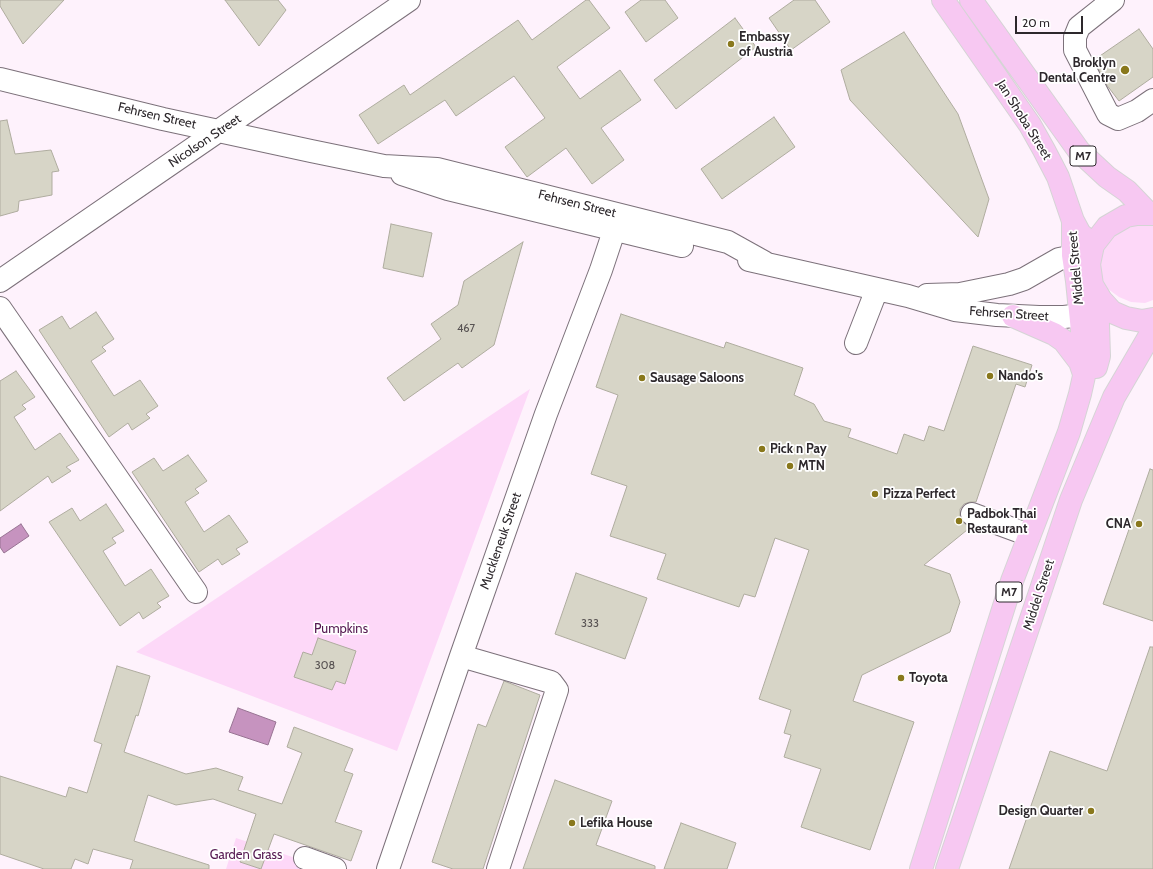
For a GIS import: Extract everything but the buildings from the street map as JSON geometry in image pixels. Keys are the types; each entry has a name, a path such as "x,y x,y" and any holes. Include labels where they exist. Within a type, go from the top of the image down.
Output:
{"main road":[{"name":"Jan Shoba Street","path":"943,0 1014,101 1044,150 1058,177 1072,221 1080,234 1085,251"},
{"name":"Jan Shoba Street","path":"971,0 1070,140 1090,162 1127,191 1151,213"},
{"name":"M7","path":"1085,251 1107,227 1116,220 1131,215 1151,213"},
{"name":"Middel Street","path":"1069,432 1081,416 1099,356 1097,309 1085,251"},
{"name":"Middel Street","path":"921,869 1012,581 1069,432 1084,376 1097,309"},
{"path":"1097,309 1126,318 1142,321 1153,319"},
{"path":"1013,316 1054,334 1064,341 1080,362 1084,376"},
{"name":"Middel Street","path":"947,869 1071,500 1114,397 1153,330"}],"street":[{"name":"Nicolson Street","path":"0,282 409,0"},
{"path":"1113,0 1079,27 1075,37 1075,50 1108,114 1118,119 1137,111 1153,100"},
{"name":"Fehrsen Street","path":"2,77 163,119 221,130 384,166 415,179 448,189 617,222 730,258 764,262 908,296 955,310 1013,316 1064,317 1097,309"},
{"name":"Muckleneuk Street","path":"388,869 546,414 617,222"},
{"name":"Fehrsen Street","path":"908,296 960,294 1009,284 1024,279 1059,259 1085,251"},
{"path":"856,343 877,289"},
{"path":"0,308 196,592"},
{"path":"972,514 1029,535"},
{"path":"461,656 551,682 557,690 498,869"},
{"path":"306,858 335,869"}],"green space":[{"path":"1153,222 1153,300 1145,303 1131,302 1119,297 1108,289 1101,277 1098,264 1099,250 1115,227"},
{"name":"Pumpkins","path":"530,389 397,751 136,652"},
{"name":"Garden Grass","path":"236,838 328,869 226,869"}],"shaded area":[{"path":"21,524 29,536 4,553 0,547 0,538"},
{"path":"238,708 276,722 268,745 229,732"}],"place":[{"name":"Embassy of Austria","path":"731,44"},
{"name":"Broklyn Dental Centre","path":"1125,70"},
{"name":"Nando's","path":"990,376"},
{"name":"Sausage Saloons","path":"642,378"},
{"name":"Pick n Pay","path":"762,449"},
{"name":"MTN","path":"790,466"},
{"name":"Pizza Perfect","path":"875,494"},
{"name":"Padbok Thai Restaurant","path":"959,521"},
{"name":"CNA","path":"1139,524"},
{"name":"Toyota","path":"901,678"},
{"name":"Design Quarter","path":"1091,811"},
{"name":"Lefika House","path":"572,823"}]}
